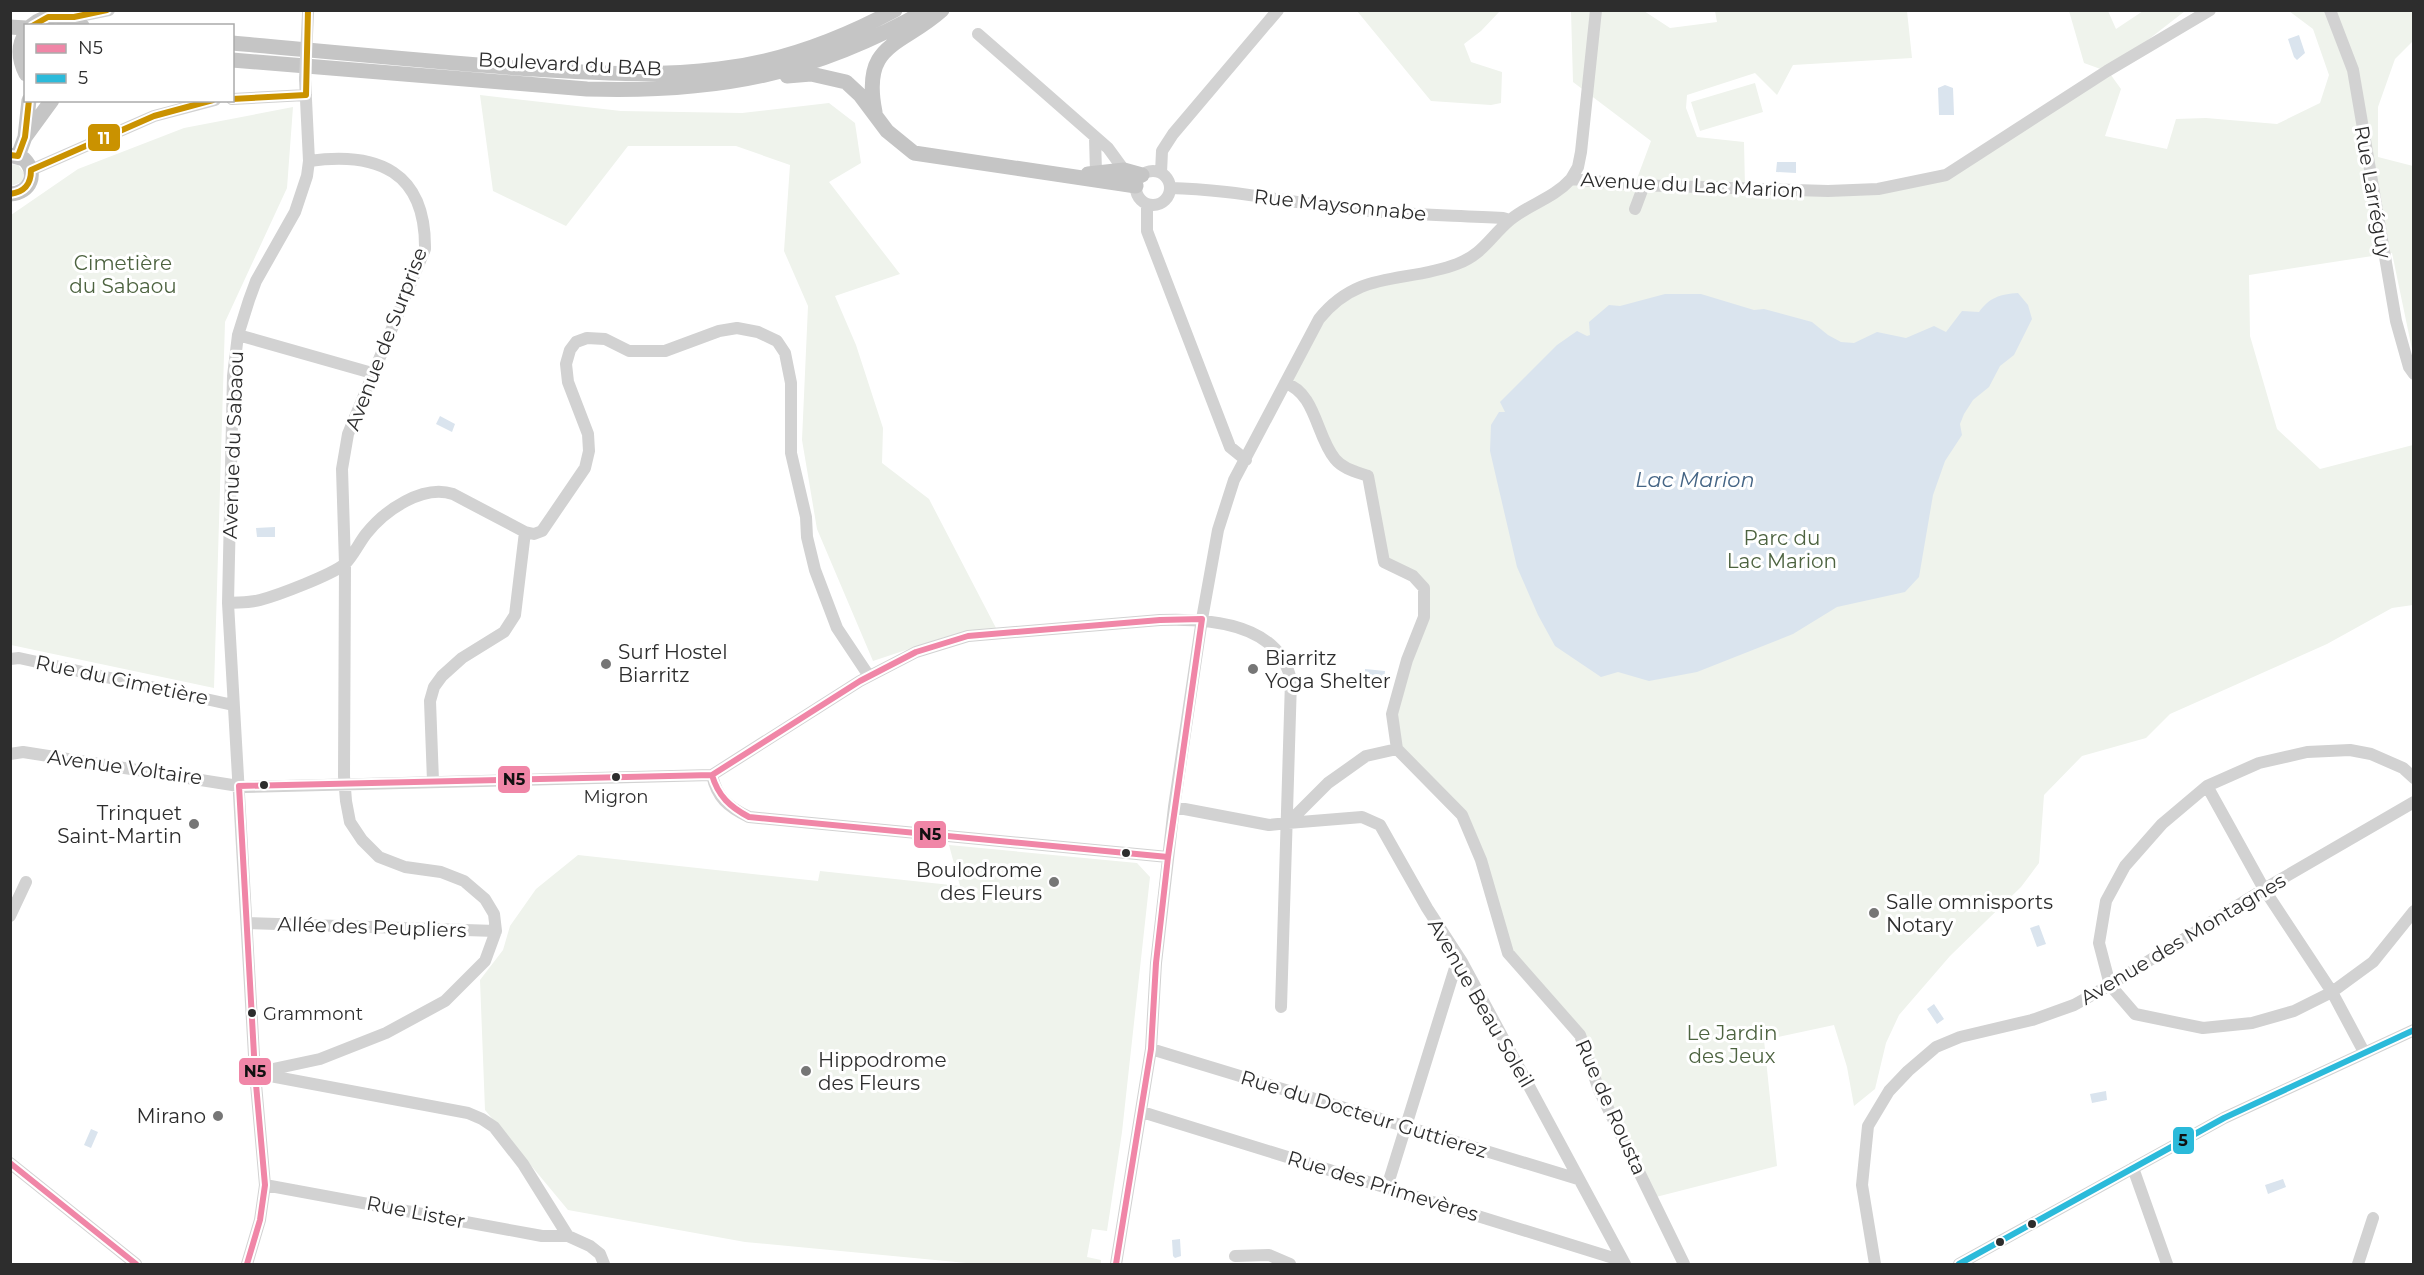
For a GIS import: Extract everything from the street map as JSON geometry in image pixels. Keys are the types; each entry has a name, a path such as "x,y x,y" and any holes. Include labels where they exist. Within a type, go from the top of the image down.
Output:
{"main road":[{"name":"Boulevard du BAB","path":"234,43 481,66 637,75 720,69 770,59 817,45 867,25 895,10"},
{"name":"Boulevard du BAB","path":"234,60 587,89 641,91 728,84 776,74 858,46 927,10"},
{"path":"876,115 871,92 873,72 881,54 899,38 942,10"},
{"path":"34,24 48,16 59,15 76,22"},
{"path":"19,64 19,50 24,38"},
{"path":"776,74 795,76 811,74 846,82 876,115 887,131 914,153 1076,177 1139,181"},
{"path":"25,137 29,102"},
{"path":"10,194 22,192 30,182 31,170 28,164 14,156 51,102"},
{"path":"1101,177 1124,170 1139,181"}],"street":[{"path":"76,22 108,10"},
{"path":"1161,173 1162,151 1173,134 1278,10"},
{"path":"1571,179 1578,167 1581,152 1596,10"},
{"name":"Avenue du Lac Marion","path":"1116,1264 1151,1049 1156,963 1174,807 1202,619 1225,503 1234,480 1319,319 1341,296 1370,282 1437,270 1458,264 1476,255 1510,220 1561,190 1571,179 1828,191 1878,189 1946,175 2107,71 2210,10"},
{"name":"Rue Larréguy","path":"2330,10 2353,70 2396,321 2414,374"},
{"name":"Avenue du Sabaou","path":"247,1264 260,1220 265,1185 255,1073 228,603 233,376 238,335 256,281 295,212 302,195 309,161 306,95 308,12"},
{"path":"978,34 1108,148 1124,170"},
{"path":"234,99 306,95"},
{"path":"31,170 154,116 207,102"},
{"path":"1095,138 1101,177"},
{"name":"Avenue de Surprise","path":"309,161 336,158 360,160 387,168 407,182 420,206 425,226 425,249 348,434 342,469 345,564 344,783 350,822 362,840 379,857 405,867 441,872 464,881 485,899 494,914 496,931"},
{"path":"1154,171 1161,173 1168,179 1170,188 1163,202 1147,204 1138,196 1139,181 1154,171"},
{"path":"1635,209 1644,184"},
{"name":"Rue Maysonnabe","path":"1170,188 1226,191 1362,210 1510,220"},
{"path":"1147,204 1147,231 1230,447 1246,459"},
{"path":"228,603 259,601 307,583 345,564 368,532 414,496 442,490 525,532 534,534 542,531 585,468 590,451 588,434 568,382 566,364 570,350 576,342 587,338 605,339 629,351 664,351 719,331 737,328 758,332 777,341 785,353 791,383 791,453 806,518 807,537 837,628 869,676"},
{"path":"238,335 372,373"},
{"path":"1285,383 1294,386 1304,395 1336,460 1347,468 1368,476 1384,562 1413,576 1424,588 1424,617 1407,660 1392,714 1397,749 1366,756 1328,783 1288,824"},
{"path":"433,781 430,701 434,687 442,676 462,658 504,632 515,615 525,532"},
{"path":"1168,857 749,816 733,810 716,791 712,775 869,676 916,652 968,636 1160,620 1202,619 1256,635 1275,649 1288,669 1291,681 1281,1007"},
{"name":"Rue du Cimetière","path":"10,659 19,658 233,705"},
{"name":"Rue de Rousta","path":"1397,749 1462,815 1481,860 1508,953 1580,1035 1599,1090 1684,1264"},
{"path":"2414,778 2403,768 2371,753 2339,750 2307,752 2259,763 2208,786 2162,824 2125,866 2106,901 2099,942 2110,985 2135,1014 2203,1028 2252,1023 2294,1011 2332,992 2373,962 2414,911"},
{"name":"Avenue Voltaire","path":"10,754 23,752 239,786 712,775"},
{"path":"2208,786 2264,889 2332,992 2364,1052"},
{"name":"Avenue des Montagnes","path":"1875,1264 1862,1185 1868,1126 1889,1091 1936,1047 1960,1036 2032,1020 2074,1005 2264,889 2414,802"},
{"name":"Avenue Beau Soleil","path":"1174,807 1269,825 1362,817 1380,825 1427,908 1462,962 1624,1263"},
{"path":"10,916 26,882"},
{"name":"Allée des Peupliers","path":"248,923 496,931"},
{"path":"255,1073 320,1059 386,1033 446,1001 485,961 496,931"},
{"path":"1388,1187 1455,968 1462,962"},
{"path":"1959,1264 2224,1118 2414,1030"},
{"name":"Rue du Docteur Guttierez","path":"1151,1049 1578,1179"},
{"path":"255,1073 468,1113 482,1119 494,1127 523,1164 568,1236 590,1246 600,1254 604,1264"},
{"name":"Rue des Primevères","path":"1142,1112 1388,1187 1624,1263"},
{"path":"10,1163 136,1264"},
{"path":"2133,1168 2167,1264"},
{"name":"Rue Lister","path":"265,1185 542,1236 568,1236"},
{"path":"2358,1264 2373,1218"},
{"path":"1235,1256 1269,1255 1290,1264"}],"green space":[{"path":"1357,11 1500,11 1481,31 1464,44 1471,62 1502,72 1501,103 1491,105 1431,101"},
{"name":"Parc du Lac Marion","path":"1571,11 1644,11 1670,28 1717,22 1715,11 1907,11 1912,58 1793,65 1777,95 1755,73 1687,95 1686,108 1697,137 1744,142 1745,187 1828,191 1946,175 2106,71 2084,63 2069,11 2108,11 2116,29 2143,11 2185,11 2108,71 2121,89 2105,136 2167,149 2176,119 2206,118 2277,124 2320,103 2329,75 2313,29 2289,11 2413,11 2413,41 2395,59 2378,107 2378,157 2413,166 2413,354 2392,253 2249,275 2250,336 2277,429 2320,469 2413,445 2413,605 2392,608 2327,644 2170,714 2146,738 2082,756 2044,795 2039,863 2021,887 1950,956 1899,1015 1886,1043 1875,1089 1854,1106 1847,1067 1834,1025 1764,1040 1777,1166 1652,1198 1580,1035 1508,953 1462,815 1397,749 1392,714 1424,617 1424,588 1384,562 1368,476 1336,460 1304,395 1285,383 1319,319 1341,296 1437,270 1493,240 1571,179 1635,184 1651,141 1573,82"},
{"path":"1755,83 1763,112 1700,131 1691,102"},
{"path":"480,95 621,111 742,113 829,103 855,123 861,163 829,182 900,274 835,296 856,345 883,428 882,463 929,499 996,628 945,637 873,661 817,529 802,440 808,306 784,251 790,165 736,146 628,146 566,226 493,191"},
{"name":"Cimetière du Sabaou","path":"293,107 287,188 225,322 214,688 11,645 11,215 78,169 184,128"},
{"path":"10,164 18,165 24,173 22,182 11,186"},
{"name":"Hippodrome des Fleurs","path":"949,845 1137,863 1150,877 1122,1132 1107,1231 1092,1229 1087,1257 1101,1260 1101,1264 977,1264 745,1242 568,1210 485,1110 480,980 503,950 510,926 536,889 578,855 818,881 820,871 960,886"}],"water":[{"path":"2299,35 2305,53 2297,60 2288,39"},
{"path":"1945,85 1953,88 1954,115 1939,115 1938,88"},
{"path":"1777,162 1796,162 1796,173 1776,172"},
{"name":"Lac Marion","path":"2018,293 2028,305 2032,319 2014,355 2000,366 1989,387 1973,400 1964,414 1960,424 1962,435 1945,461 1933,495 1919,577 1905,592 1837,607 1793,634 1697,672 1649,681 1618,672 1601,677 1555,646 1538,615 1517,567 1490,451 1491,425 1499,412 1505,412 1500,402 1557,345 1577,331 1587,336 1590,335 1589,322 1609,305 1620,306 1665,294 1701,294 1754,310 1764,309 1812,322 1841,342 1854,343 1877,332 1906,338 1934,326 1946,332 1962,311 1979,312 1987,303 1996,298"},
{"path":"440,416 455,424 452,432 436,424"},
{"path":"275,527 275,537 257,537 256,528"},
{"path":"1365,669 1385,671 1384,680 1365,678"},
{"path":"2039,925 2046,944 2037,947 2030,928"},
{"path":"1934,1004 1944,1019 1937,1024 1927,1009"},
{"path":"2106,1091 2107,1100 2092,1103 2090,1094"},
{"path":"91,1129 98,1132 91,1148 84,1145"},
{"path":"2283,1179 2286,1187 2268,1194 2265,1185"},
{"path":"1180,1239 1181,1256 1175,1258 1172,1240"}],"transit line":[{"name":"11","path":"36,24 48,17 74,17 107,10"},
{"name":"11","path":"234,99 306,95 308,10"},
{"name":"11","path":"10,155 18,156 25,137 29,102"},
{"name":"11","path":"10,194 26,186 31,170 154,116 206,102"},
{"name":"N5","path":"239,786 712,775 860,681 916,652 968,636 1160,620 1202,619 1168,857 1156,963 1151,1049 1116,1264"},
{"name":"N5","path":"712,775 726,800 749,817 1168,857"},
{"name":"N5","path":"239,786 255,1073 265,1185 260,1220 247,1264"},
{"name":"5","path":"1959,1264 2224,1118 2414,1030"},
{"name":"N5","path":"10,1163 136,1264"}],"place":[{"name":"Surf Hostel Biarritz","path":"606,664"},
{"name":"Biarritz Yoga Shelter","path":"1253,669"},
{"name":"Migron","path":"616,777"},
{"name":"Trinquet Saint-Martin","path":"194,824"},
{"name":"Boulodrome des Fleurs","path":"1054,882"},
{"name":"Salle omnisports Notary","path":"1874,913"},
{"name":"Grammont","path":"252,1013"},
{"name":"Hippodrome des Fleurs","path":"806,1071"},
{"name":"Mirano","path":"218,1116"}],"park label":[{"name":"Le Jardin des Jeux","path":"1732,1044"}]}
